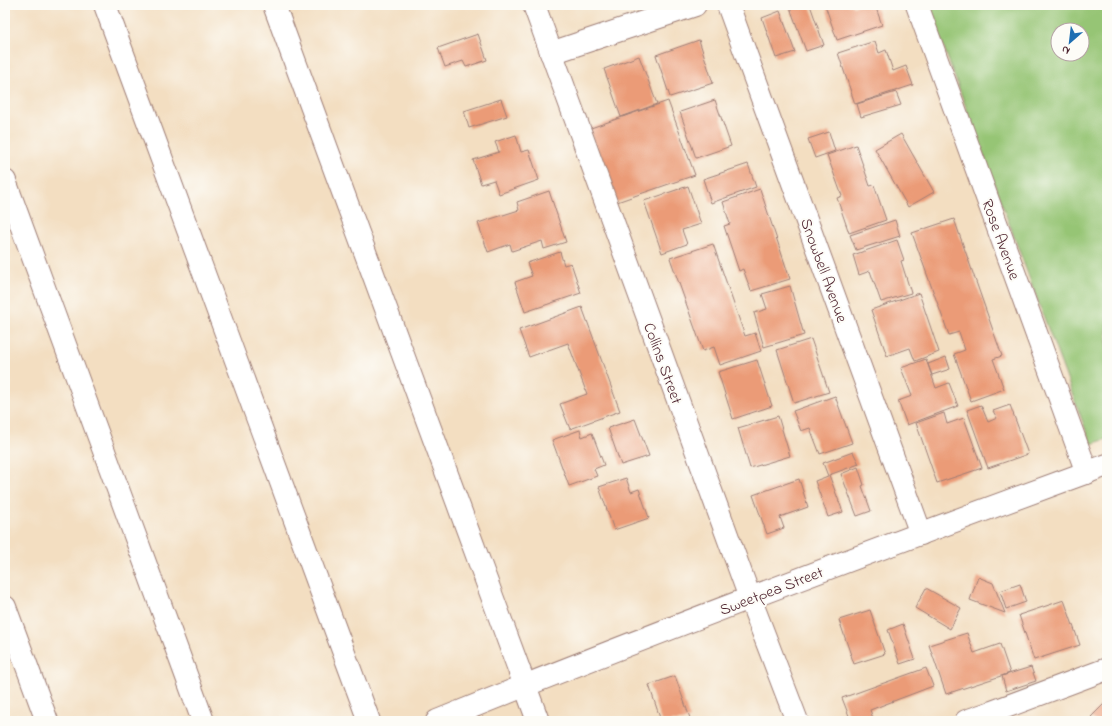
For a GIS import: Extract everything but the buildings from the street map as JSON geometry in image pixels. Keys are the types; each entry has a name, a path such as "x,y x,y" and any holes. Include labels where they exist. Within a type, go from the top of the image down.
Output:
{"street":[{"path":"105,5 369,721"},
{"path":"274,5 538,721"},
{"name":"Collins Street","path":"534,5 750,598 797,721"},
{"path":"551,54 695,5"},
{"name":"Snowbell Avenue","path":"728,5 921,534"},
{"name":"Rose Avenue","path":"917,5 1097,469"},
{"path":"5,181 203,721"},
{"name":"Sweetpea Street","path":"437,721 525,685 750,598 1097,469"},
{"path":"5,607 47,721"},
{"path":"966,721 994,716 1107,669"}],"green space":[{"path":"928,5 1107,5 1107,439 1091,444"}]}
